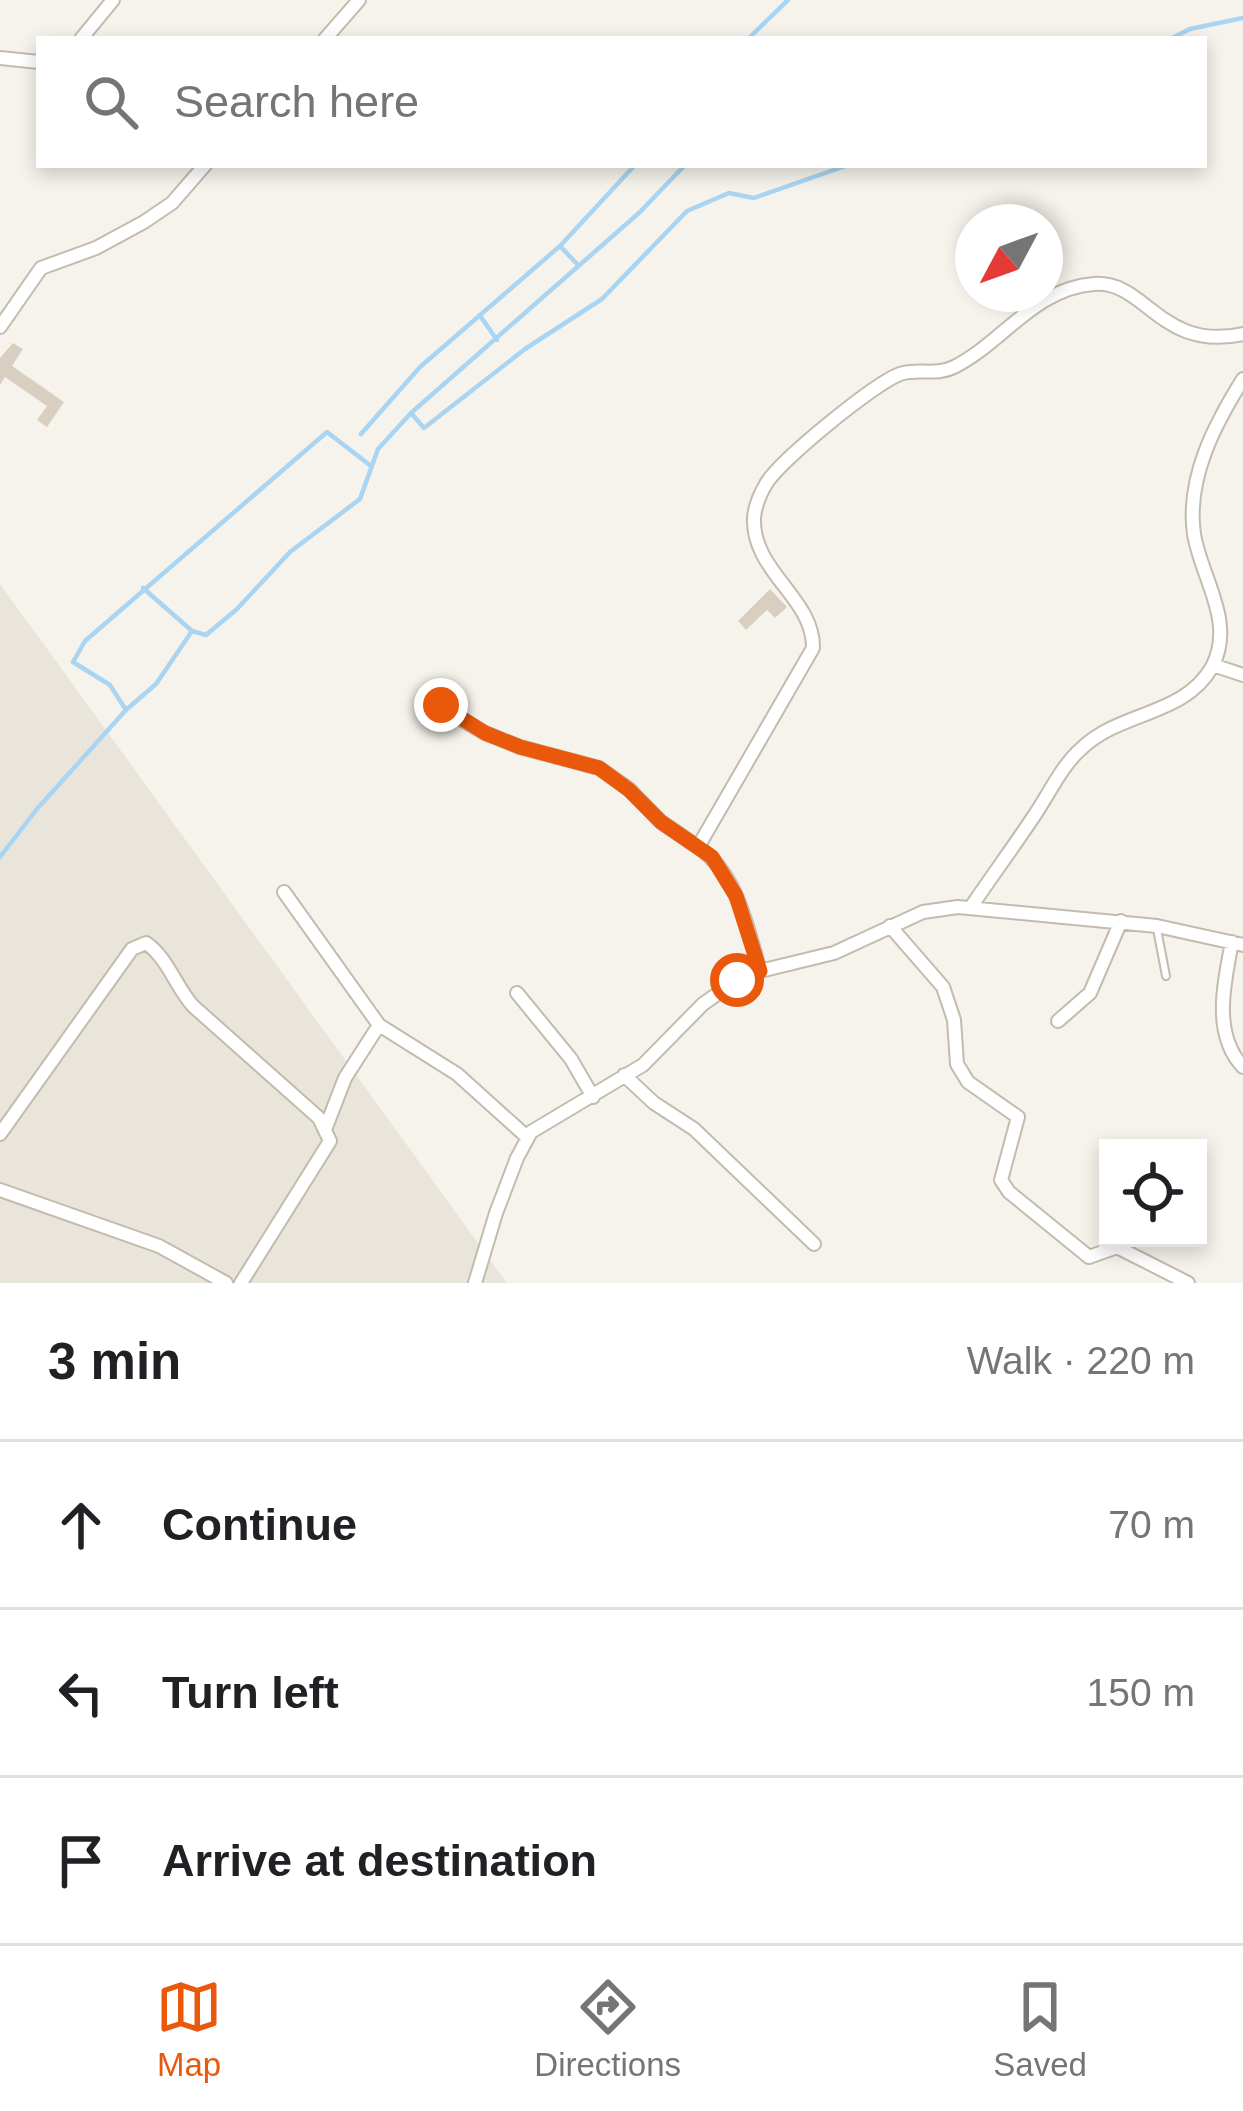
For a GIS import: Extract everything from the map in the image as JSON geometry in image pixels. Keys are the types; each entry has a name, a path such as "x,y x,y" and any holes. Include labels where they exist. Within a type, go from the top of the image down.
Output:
{"street":[{"path":"83,36 113,0"},
{"path":"328,36 359,0"},
{"path":"0,58 36,62"},
{"path":"0,327 41,268 74,258 144,222 172,203 202,168"},
{"path":"698,848 813,648 811,624 769,568 758,544 756,504 773,473 895,377 951,368 1022,314 1084,285 1118,289 1167,324 1199,337 1243,334"},
{"path":"971,907 1079,749 1116,723 1167,708 1198,686 1213,665 1219,616 1194,532 1194,500 1204,453 1243,379"},
{"path":"1213,665 1243,675"},
{"path":"436,705 502,740 599,768 629,790 724,872 750,931 760,971"},
{"path":"284,892 379,1025 457,1074 527,1137"},
{"path":"478,1282 496,1214 527,1137 541,1123 593,1097 655,1054 715,994 760,971 816,960 923,912 971,907 1121,922 1238,944 1223,1028 1232,1055 1243,1067"},
{"path":"1058,1022 1090,993 1121,922"},
{"path":"890,926 943,986 954,1020 957,1064 968,1082 1018,1117 1002,1169 1001,1180 1009,1192 1089,1257 1118,1247 1188,1283"},
{"path":"0,1134 131,949 141,942 157,950 177,988 205,1019 288,1088 326,1127 330,1141 241,1283"},
{"path":"517,993 571,1059 593,1097"},
{"path":"326,1127 339,1090 379,1025"},
{"path":"624,1076 694,1129 814,1244"},
{"path":"0,1190 159,1246 226,1283"}],"lane":[{"path":"1156,926 1166,976"}],"shaded area":[{"path":"0,584 507,1283 0,1283"}],"building":[{"path":"13,343 23,349 12,366 64,402 47,427 37,420 47,406 5,377 0,385 0,358"},
{"path":"770,589 787,607 775,618 767,610 746,630 738,621"}],"waterway":[{"path":"751,36 788,0"},
{"path":"1176,36 1243,18"},
{"path":"361,434 420,367 560,246 632,168"},
{"path":"192,631 206,635 290,552 360,499 378,449 411,413 640,212 682,168"},
{"path":"411,413 424,428 525,349 602,299 687,211 729,193 754,198 839,168"},
{"path":"560,246 577,264"},
{"path":"481,317 497,340"},
{"path":"0,857 126,710 110,685 73,662 85,641 327,432 371,466"},
{"path":"127,709 156,684 192,631 143,588"}],"route":[{"path":"441,705 485,733 610,774 661,822 712,857 736,896 760,971 737,980"}]}
